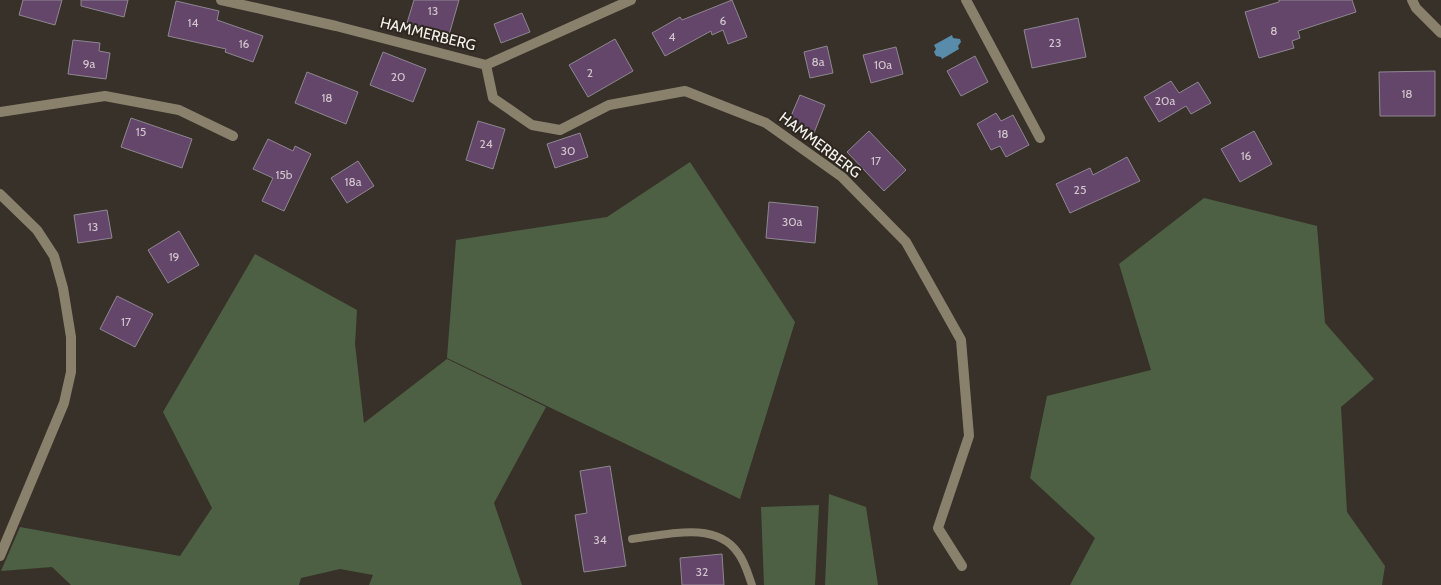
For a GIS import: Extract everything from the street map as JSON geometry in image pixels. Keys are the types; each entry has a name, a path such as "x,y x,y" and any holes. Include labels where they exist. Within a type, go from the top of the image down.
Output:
{"street":[{"name":"HAMMERBERG","path":"221,0 336,26 486,65 493,98 532,125 560,130 609,104 685,91 766,123 842,177 906,242 961,340 969,436 938,528 962,566"},
{"path":"486,65 631,0"},
{"path":"966,0 1040,138"},
{"path":"1412,0 1416,8 1441,33"},
{"path":"0,112 105,96 179,110 233,136"},
{"path":"0,194 37,230 54,256 63,288 72,337 71,372 64,403 0,556"}],"lane":[{"path":"632,539 686,532 710,534 725,541 738,552 752,585"}],"green space":[{"path":"690,162 795,322 740,499 447,358 456,240 607,217"},
{"path":"1204,198 1317,226 1325,323 1374,379 1341,407 1347,512 1385,566 1382,585 1070,585 1095,538 1030,478 1047,396 1151,370 1119,264"},
{"path":"255,254 357,310 355,344 364,423 447,359 546,407 494,503 522,585 369,585 373,575 340,569 301,578 299,585 71,585 52,567 1,571 20,527 180,556 212,508 163,412"},
{"path":"829,494 866,507 878,585 825,585"},
{"path":"819,505 815,585 764,585 761,507"}],"water":[{"path":"952,35 953,38 960,39 959,49 942,59 936,56 934,45"}],"building":[{"path":"23,0 62,0 55,25 19,15"},
{"path":"81,0 128,0 124,17 81,6"},
{"path":"414,0 459,0 449,35 407,23"},
{"path":"732,0 747,37 728,44 723,30 712,35 711,31 665,56 652,33 680,17 682,20"},
{"path":"1279,0 1352,0 1356,12 1298,31 1300,38 1292,41 1294,48 1259,58 1245,12 1279,2"},
{"path":"176,1 219,11 217,20 263,36 253,62 225,52 226,49 168,36"},
{"path":"522,13 530,32 501,43 494,24"},
{"path":"1078,18 1086,57 1032,68 1024,30"},
{"path":"615,39 633,71 588,97 569,65"},
{"path":"73,40 100,43 99,51 110,53 106,79 68,74"},
{"path":"827,46 833,73 810,78 804,52"},
{"path":"896,47 903,74 871,83 863,55"},
{"path":"383,52 426,69 413,102 370,85"},
{"path":"975,56 988,82 961,96 947,71"},
{"path":"1435,71 1435,116 1380,116 1379,72"},
{"path":"307,72 358,92 346,124 295,103"},
{"path":"1171,81 1179,93 1198,82 1211,103 1191,114 1186,106 1159,122 1144,97"},
{"path":"800,95 825,105 814,133 788,123"},
{"path":"996,113 1001,121 1013,115 1029,145 1006,157 1000,146 991,150 977,124"},
{"path":"131,118 192,139 182,168 121,147"},
{"path":"478,121 505,129 493,169 466,160"},
{"path":"869,131 906,170 884,191 847,152"},
{"path":"1254,131 1272,164 1240,182 1221,149"},
{"path":"580,133 588,157 555,168 547,144"},
{"path":"268,139 293,151 295,146 311,154 284,211 262,201 273,178 253,169"},
{"path":"1127,157 1140,181 1070,213 1056,184 1090,168 1093,175"},
{"path":"358,161 374,186 347,203 331,178"},
{"path":"769,202 818,207 815,243 766,238"},
{"path":"107,210 112,238 78,243 74,215"},
{"path":"179,231 199,265 168,283 148,250"},
{"path":"117,296 153,314 135,347 100,329"},
{"path":"610,466 626,566 584,572 575,515 587,513 580,471"},
{"path":"722,554 724,585 682,585 680,558"}]}
